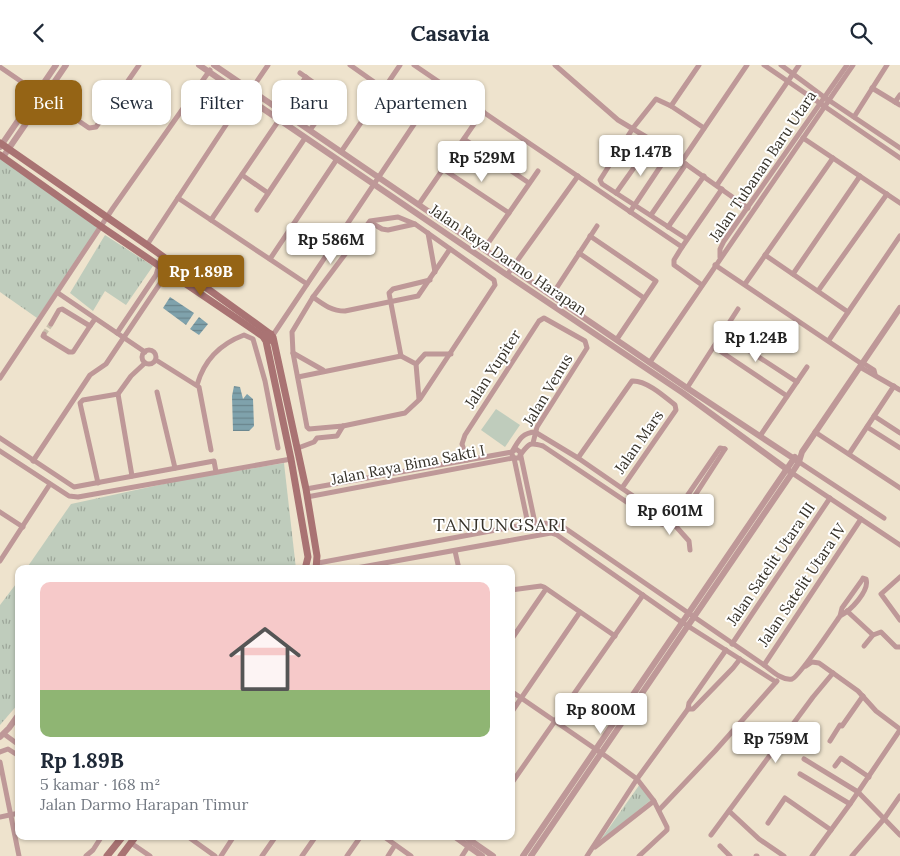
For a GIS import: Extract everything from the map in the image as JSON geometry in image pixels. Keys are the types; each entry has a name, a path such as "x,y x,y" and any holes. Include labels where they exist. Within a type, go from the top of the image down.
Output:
{"main road":[{"path":"2,146 175,265 269,337 300,457 317,565"},
{"path":"1,156 102,227 269,337 308,557 306,565"},
{"path":"291,459 300,457"},
{"path":"107,856 120,840"},
{"path":"121,856 133,840"}],"street":[{"path":"46,80 56,65"},
{"path":"56,80 66,65"},
{"path":"82,123 89,128 93,129 96,127 138,65"},
{"path":"0,377 113,208 214,65"},
{"name":"Jalan Raya Darmo Harapan","path":"214,65 236,80"},
{"path":"258,80 268,65"},
{"path":"350,65 371,80"},
{"path":"390,80 400,65"},
{"path":"414,65 435,80"},
{"path":"555,65 618,120 670,152 748,208"},
{"path":"671,106 699,65"},
{"path":"651,215 704,128 747,65"},
{"path":"764,65 900,158"},
{"path":"781,65 827,99 900,148"},
{"path":"702,285 674,265 674,260 799,65"},
{"name":"Jalan Tubanan Baru Utara","path":"720,257 720,248 773,177 827,99 847,65"},
{"path":"827,99 853,65"},
{"path":"854,117 887,65"},
{"name":"Jalan Raya Darmo Harapan","path":"201,66 219,80"},
{"path":"0,67 18,80"},
{"path":"300,73 335,98 310,130"},
{"path":"872,88 898,103 900,95"},
{"path":"687,239 600,182 633,128 656,99 671,106 704,128"},
{"path":"650,362 773,177 803,138 822,105"},
{"path":"485,113 682,247"},
{"path":"1,156 2,146 16,125"},
{"path":"2,146 20,125"},
{"path":"147,245 226,125"},
{"path":"211,220 276,125"},
{"name":"Jalan Raya Darmo Harapan","path":"286,125 683,393 793,472"},
{"name":"Jalan Raya Darmo Harapan","path":"303,125 795,461"},
{"path":"341,152 359,125"},
{"path":"269,337 307,284 413,125"},
{"path":"419,205 473,125"},
{"path":"257,210 306,138"},
{"path":"803,138 900,203"},
{"path":"464,139 529,183"},
{"path":"616,193 653,141"},
{"path":"630,212 670,152"},
{"path":"745,285 833,158"},
{"path":"270,259 337,159"},
{"path":"443,169 509,213"},
{"path":"484,249 538,171"},
{"path":"242,175 268,193"},
{"path":"507,275 578,176"},
{"path":"668,227 704,176"},
{"path":"793,274 860,176"},
{"path":"818,291 886,194"},
{"path":"178,197 307,284"},
{"path":"398,217 415,224 494,280 495,283 451,354 420,399 405,413 343,426 309,429 307,427 293,353 292,332 313,297 370,221 398,217"},
{"path":"370,221 382,229 388,230 415,224"},
{"path":"552,295 597,226"},
{"path":"428,233 435,272"},
{"path":"590,236 656,280 616,339"},
{"path":"829,340 900,236"},
{"path":"313,297 332,310 337,311 418,296 450,249"},
{"path":"579,253 644,298"},
{"path":"765,255 848,312"},
{"path":"117,333 156,275 160,265"},
{"path":"33,461 90,375 106,364 125,338 162,279 175,265"},
{"path":"715,265 829,340 862,365 874,370 875,374 900,390"},
{"path":"156,275 162,279"},
{"path":"401,355 389,302 389,293 393,289 430,280"},
{"path":"58,292 145,352 149,350 154,352 156,360 196,385 200,390 211,450"},
{"path":"51,324 62,309 90,326"},
{"path":"687,388 738,309"},
{"path":"530,856 602,753 786,468 802,452 900,309"},
{"path":"44,334 43,336 69,353 73,352 95,319"},
{"name":"Jalan Yupiter","path":"467,460 462,444 465,435 539,321 547,319 568,331"},
{"name":"Jalan Venus","path":"533,443 535,432 586,351 585,341 568,331"},
{"path":"722,333 797,382"},
{"path":"196,385 212,356 230,341 244,335 253,339 265,381 278,447"},
{"path":"714,347 787,397"},
{"path":"145,352 143,355 145,363"},
{"path":"293,353 324,371"},
{"path":"420,399 416,364 425,354 451,354"},
{"path":"298,377 401,355 416,364"},
{"path":"98,483 80,403 83,400 118,394 131,376 145,363 153,363 156,360"},
{"path":"760,437 807,367"},
{"name":"Jalan Mars","path":"578,458 630,383 634,381 640,382 655,391 675,405 676,411 622,488"},
{"path":"849,454 894,386"},
{"path":"157,392 175,468"},
{"path":"118,394 132,476"},
{"path":"874,416 900,433"},
{"path":"317,438 337,436 343,426"},
{"path":"866,427 900,448"},
{"path":"298,448 314,442 317,438 317,429"},
{"path":"520,455 526,447 533,443 542,446 658,523 666,525 680,517 725,451 723,448 720,448 676,512 669,517 663,517 578,458 535,432 525,433 519,439 513,454 528,524"},
{"path":"816,432 900,488"},
{"path":"0,438 71,486 98,483 214,461 216,471"},
{"path":"513,454 518,450 535,523"},
{"path":"0,451 69,496 78,497 216,471 222,473 291,459"},
{"name":"Jalan Raya Bima Sakti I","path":"306,489 467,460 513,454"},
{"name":"Jalan Raya Bima Sakti I","path":"307,497 513,454"},
{"path":"690,616 793,472 795,461"},
{"path":"795,461 884,518"},
{"path":"793,472 900,545"},
{"path":"0,561 50,484"},
{"path":"325,485 327,494"},
{"path":"69,496 71,486"},
{"path":"78,497 79,486"},
{"name":"Jalan Satelit Utara III","path":"732,644 830,498"},
{"path":"0,512 23,527"},
{"path":"669,517 672,523 689,541 690,550"},
{"name":"Jalan Satelit Utara IV","path":"764,665 861,519"},
{"path":"322,565 528,524 559,524 690,616 782,677 793,678 803,668 840,617 848,612 866,588 868,581 866,579 863,578 842,608 840,617"},
{"path":"374,565 552,533 558,535 685,624 776,682"},
{"path":"455,551 458,565"},
{"path":"900,577 881,594 900,620"},
{"path":"515,590 541,586 615,635"},
{"path":"515,634 546,589"},
{"path":"515,778 643,595"},
{"path":"842,608 873,635"},
{"path":"515,708 580,612"},
{"path":"522,856 685,624"},
{"path":"864,646 873,635 881,632 896,647 900,647"},
{"path":"587,856 637,779 688,709 689,703 726,650"},
{"path":"688,709 693,709 740,659"},
{"path":"803,668 812,662 816,662 829,677 863,696 876,711 900,729 869,777 812,856"},
{"path":"659,810 782,677"},
{"path":"711,835 829,677"},
{"path":"515,694 637,779 654,801 667,830 639,856"},
{"path":"830,741 863,696"},
{"path":"15,719 2,736 15,743"},
{"path":"0,752 8,749 15,753"},
{"path":"834,766 841,758 869,777"},
{"path":"804,759 858,792 900,835"},
{"path":"0,762 15,835"},
{"path":"800,774 850,804"},
{"path":"852,856 884,819 900,796"},
{"path":"768,823 785,798 832,830"},
{"path":"591,850 654,801"},
{"path":"729,811 759,839 784,856"},
{"path":"0,817 15,814"},
{"path":"16,840 19,856"},
{"path":"86,856 93,850 99,840"},
{"path":"135,840 150,856"},
{"path":"193,840 216,856"},
{"path":"221,856 231,840"},
{"path":"262,856 273,840"},
{"path":"302,856 313,840"},
{"path":"347,856 358,840"},
{"path":"388,840 411,856"},
{"path":"462,856 471,841"},
{"path":"471,841 482,856"},
{"path":"471,841 493,856"},
{"path":"388,856 395,845"},
{"path":"720,846 726,855"}],"green space":[{"path":"0,158 99,229 37,318 0,292"},
{"path":"105,235 153,266 126,305 105,291 93,311 70,293"},
{"path":"496,409 520,425 505,447 481,430"},
{"path":"284,463 296,565 29,565 71,504 182,480"},
{"path":"15,585 15,708 0,725 0,605"},
{"path":"640,784 651,800 599,842"}],"water":[{"path":"170,297 194,313 186,325 163,308"},
{"path":"199,317 208,324 199,335 190,329"},
{"path":"234,386 240,387 243,399 247,394 253,399 254,426 249,431 233,431 232,396"}],"tunnel":[{"path":"44,334 51,324"}],"district":[{"name":"TANJUNGSARI","path":"500,525"}]}
